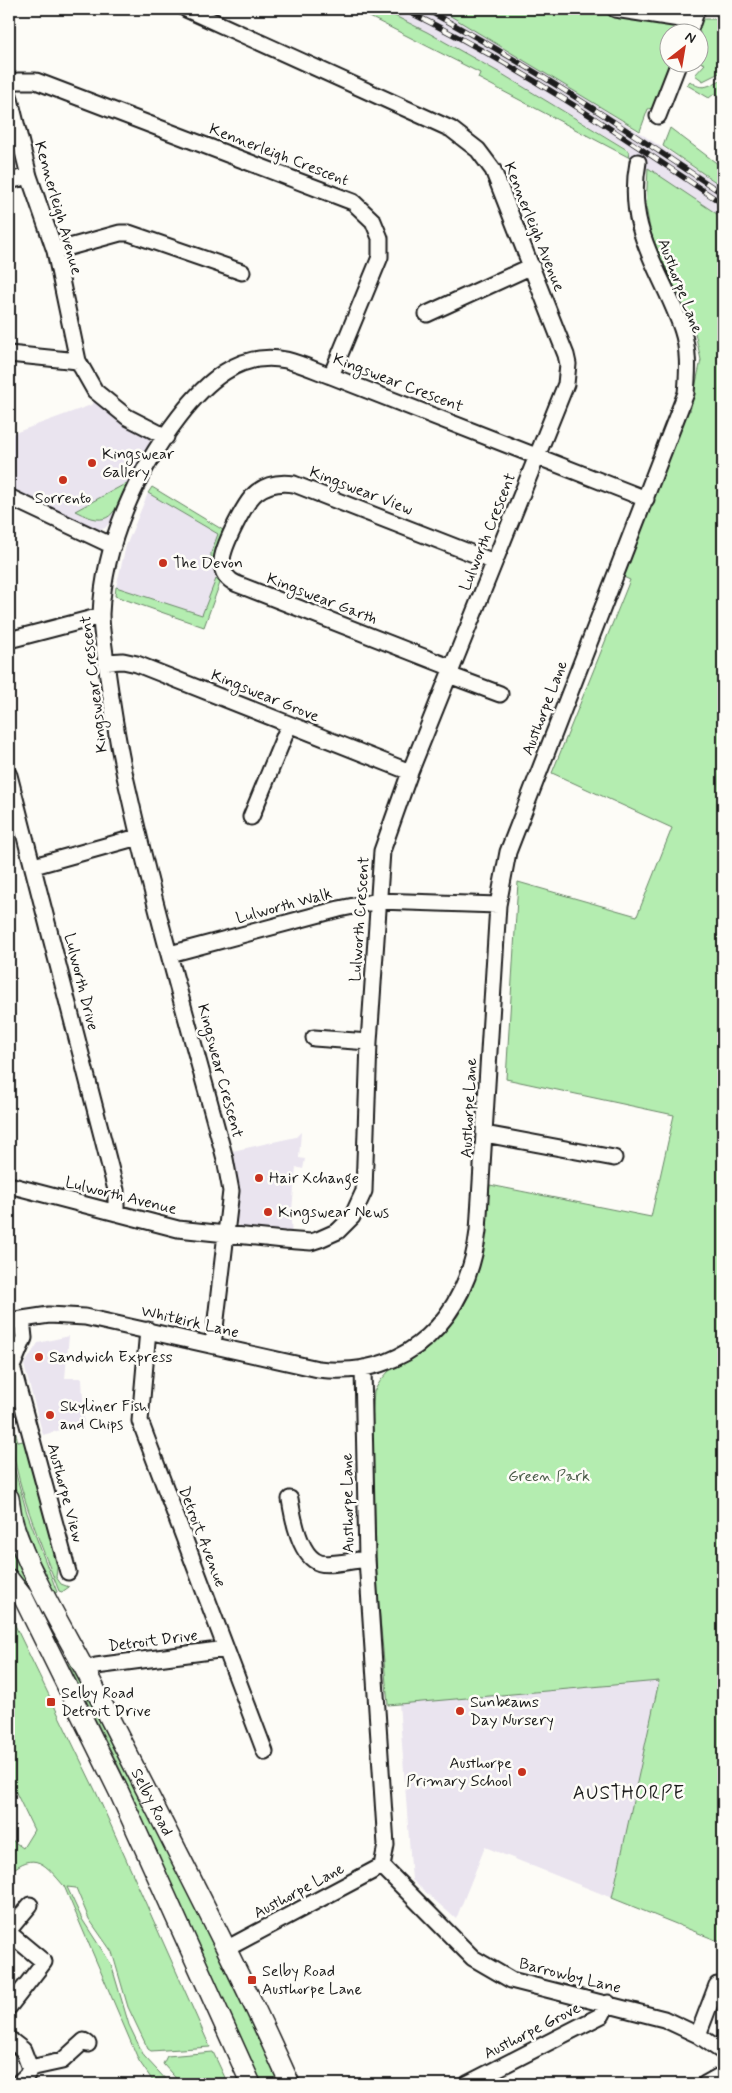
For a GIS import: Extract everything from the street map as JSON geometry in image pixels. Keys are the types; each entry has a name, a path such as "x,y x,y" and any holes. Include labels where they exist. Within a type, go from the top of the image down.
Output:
{"main road":[{"name":"Selby Road","path":"9,1498 11,1526 42,1593 85,1670 226,1949 290,2084"},
{"name":"Selby Road","path":"9,1579 23,1597 120,1792 251,2084"}],"street":[{"name":"Kennerleigh Avenue","path":"186,9 451,129 466,138 484,156 493,170 532,266 568,364 566,384 538,457"},
{"path":"615,9 686,22"},
{"path":"658,116 675,72"},
{"name":"Kennerleigh Crescent","path":"9,83 36,81 344,198 361,207 373,221 377,230 380,257 331,376"},
{"name":"Kennerleigh Avenue","path":"9,95 29,176 55,250 78,362 96,391 128,417 166,437"},
{"name":"Austhorpe Lane","path":"226,1949 382,1866 386,1845 367,1559 364,1368 396,1358 421,1343 442,1324 458,1300 469,1273 477,1246 498,905 508,852 686,393 688,363 682,329 653,266 638,226 635,197 638,162"},
{"path":"9,181 29,176"},
{"path":"55,250 120,233 129,233 242,272"},
{"path":"427,314 532,266"},
{"path":"9,354 78,362"},
{"name":"Kingswear Crescent","path":"213,1345 232,1191 138,837 118,751 101,616 113,546 139,480 166,437 199,393 220,374 235,365 262,358 280,359 331,376 646,500"},
{"name":"Lulworth Crescent","path":"227,1235 311,1242 338,1231 352,1217 364,1191 369,1042 382,851 410,772 538,457"},
{"name":"Kingswear View","path":"234,532 251,497 266,486 285,483 294,484 494,562"},
{"path":"9,497 113,546"},
{"name":"Kingswear Garth","path":"234,532 222,562 226,576 230,581 500,694"},
{"path":"9,640 101,616"},
{"name":"Kingswear Grove","path":"106,662 123,661 137,664 410,772"},
{"path":"252,817 289,725"},
{"name":"Lulworth Drive","path":"9,775 116,1190 116,1213"},
{"path":"34,866 138,837"},
{"name":"Lulworth Walk","path":"170,954 338,909 378,901 498,905"},
{"path":"314,1038 369,1042"},
{"path":"485,1134 614,1158"},
{"name":"Lulworth Avenue","path":"9,1185 178,1230 227,1235"},
{"name":"Whitkirk Lane","path":"15,1320 49,1315 73,1316 148,1330 318,1369 364,1368"},
{"name":"Austhorpe View","path":"15,1320 24,1338 10,1361 68,1572"},
{"name":"Detroit Avenue","path":"148,1330 140,1421 265,1752"},
{"path":"290,1499 294,1526 310,1558 321,1564 367,1559"},
{"name":"Detroit Drive","path":"85,1670 96,1666 226,1649"},
{"name":"Barrowby Lane","path":"382,1866 473,1958 511,1980 608,2003 664,2019 698,2035 723,2052"},
{"path":"9,2007 44,1962 9,1932 30,1905"},
{"path":"698,2035 718,1985"},
{"name":"Austhorpe Grove","path":"467,2084 602,2014 608,2003"},
{"path":"9,2039 23,2050 30,2068 27,2075 16,2084"},
{"path":"30,2068 62,2061 84,2040 88,2044"},
{"path":"705,2084 723,2074"}],"shaded area":[{"path":"381,9 439,9 543,70 723,187 723,218 630,158 629,150 502,74"},
{"path":"98,399 148,434 150,442 115,517 105,528 97,531 9,491 9,435 91,405"},
{"path":"148,493 219,534 211,553 216,579 202,615 116,587 126,546"},
{"path":"301,1132 299,1158 305,1159 303,1169 296,1167 291,1221 292,1236 240,1228 234,1219 233,1212 239,1207 234,1166 230,1163 228,1152 296,1137"},
{"path":"69,1336 65,1378 82,1378 84,1423 43,1435 24,1365 38,1343"},
{"name":"Austhorpe Primary School","path":"660,1681 612,1898 485,1847 456,1919 412,1880 399,1703"}],"green space":[{"path":"354,9 381,9 427,32 502,74 629,151 630,158 478,78 480,73"},
{"path":"439,9 597,9 688,22 660,22 660,72 668,72 653,108 648,109 640,131"},
{"path":"700,19 723,19 723,71 703,81 695,75 698,72 710,72 710,22 699,22"},
{"path":"723,79 723,96 714,94 709,98 687,85 690,81 702,87"},
{"path":"670,128 723,168 723,187 663,146"},
{"name":"Green Park","path":"648,168 723,218 723,1943 612,1898 659,1681 388,1705 377,1585 372,1417 374,1391 389,1371 425,1351 457,1317 469,1296 480,1263 490,1185 651,1217 674,1115 506,1079 518,882 637,916 672,828 552,773 630,580 617,574 680,408 690,411 701,360 691,315 687,316 681,299 657,251 650,229 646,207"},
{"path":"127,483 110,516 104,519 96,519 75,511"},
{"path":"152,487 223,530 224,534 217,547 214,560 211,560 211,553 218,534 148,493"},
{"path":"216,579 220,583 204,627 115,596 116,587 202,615"},
{"path":"9,1409 18,1442 28,1440 58,1561 56,1577 61,1584 69,1587 62,1592 59,1591 42,1547 19,1479 10,1432"},
{"path":"9,1450 27,1513 57,1592 54,1594 47,1580 46,1573 36,1555 9,1478"},
{"path":"11,1542 61,1640 55,1643 26,1586 9,1566"},
{"path":"9,1613 96,1792 210,2047 151,2051 148,2049 128,2007 112,1952 89,1919 76,1888 67,1887 82,1919 111,1964 129,2025 144,2056 170,2084 155,2084 139,2061 64,1886 45,1866 33,1861 18,1866 9,1873 9,1838 23,1848 34,1830 9,1778"},
{"path":"74,1659 283,2084 261,2084 120,1769 68,1663"},
{"path":"213,2052 228,2084 181,2084 163,2064 167,2056"}],"railway":[{"path":"403,9 486,52 566,100 723,204"},
{"path":"425,9 539,75 613,121 723,194"}],"place":[{"name":"Kingswear Gallery","path":"92,463"},
{"name":"Sorrento","path":"63,480"},
{"name":"The Devon","path":"163,563"},
{"name":"Hair Xchange","path":"259,1178"},
{"name":"Kingswear News","path":"268,1212"},
{"name":"Sandwich Express","path":"39,1357"},
{"name":"Skyliner Fish and Chips","path":"50,1415"},
{"name":"Selby Road Detroit Drive","path":"51,1702"},
{"name":"Sunbeams Day Nursery","path":"460,1711"},
{"name":"Austhorpe Primary School","path":"522,1772"},
{"name":"Selby Road Austhorpe Lane","path":"252,1980"}],"district":[{"name":"AUSTHORPE","path":"629,1793"}]}
